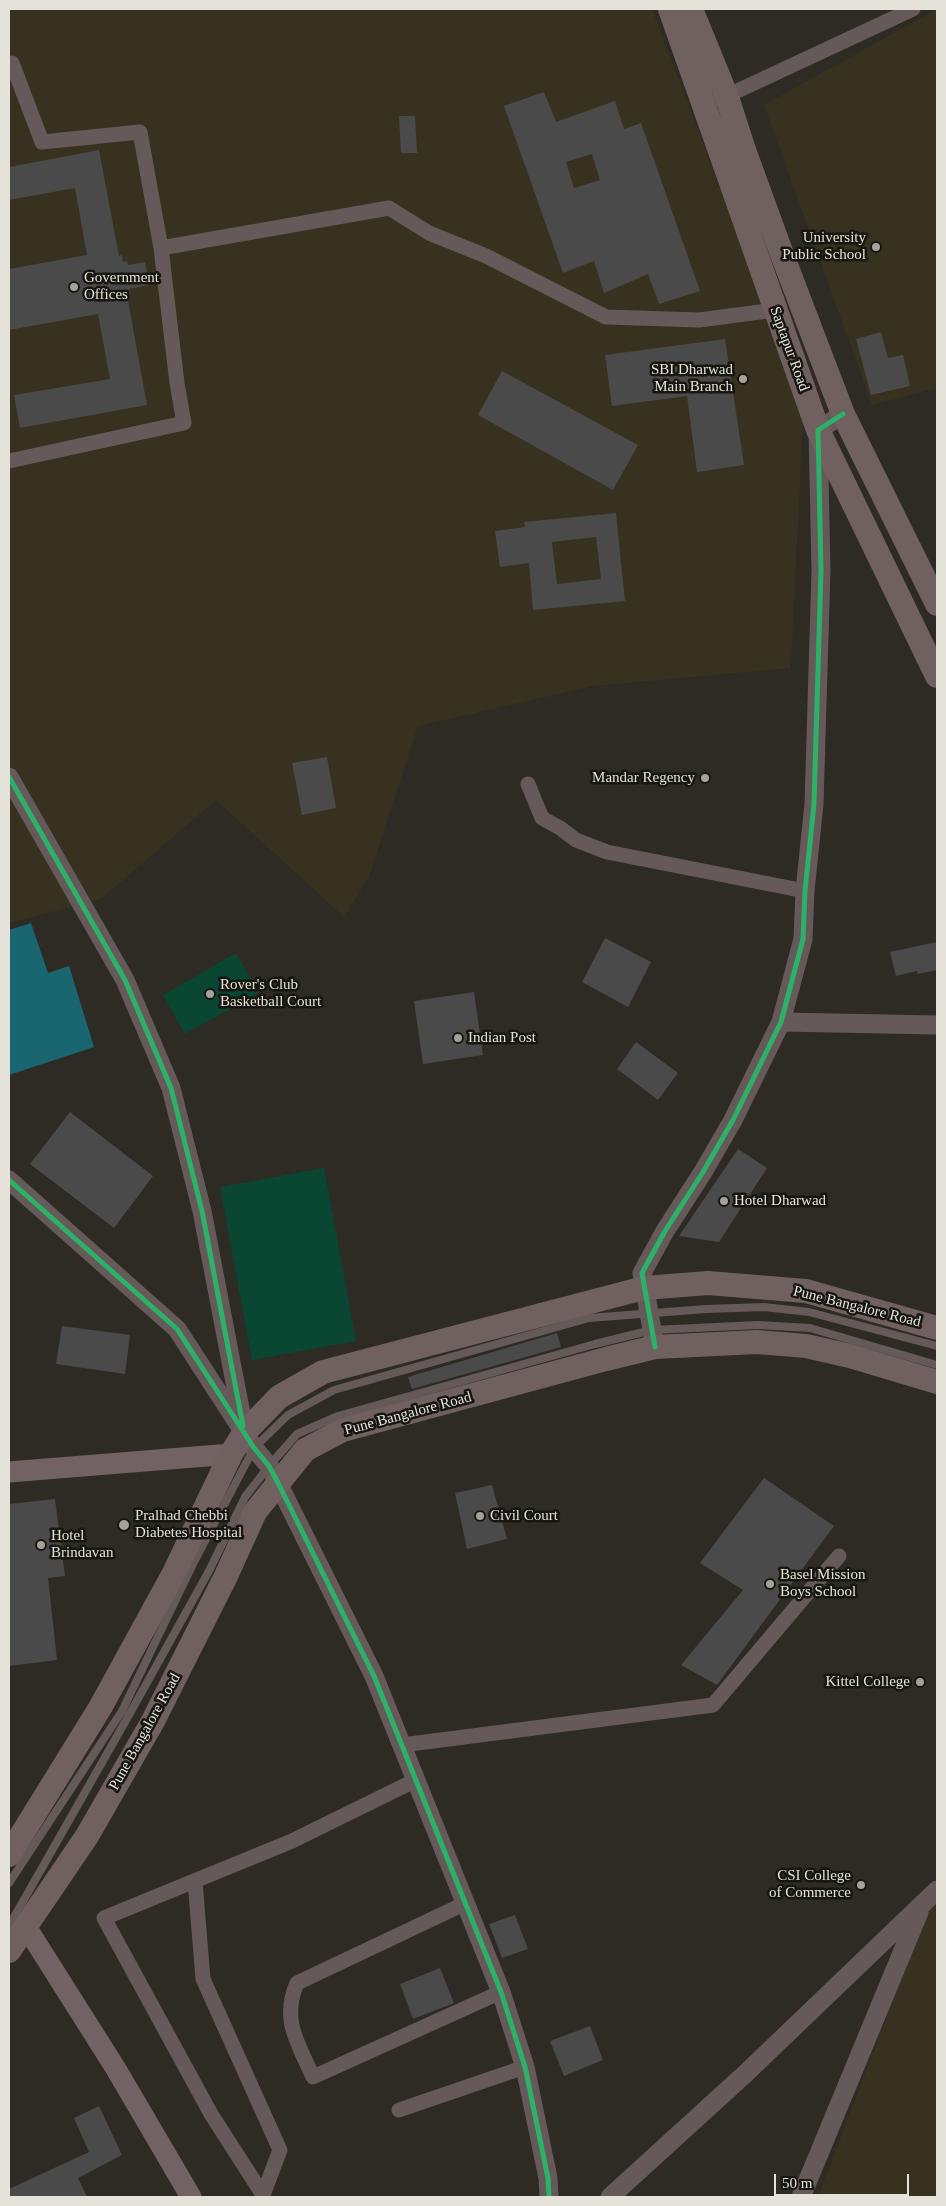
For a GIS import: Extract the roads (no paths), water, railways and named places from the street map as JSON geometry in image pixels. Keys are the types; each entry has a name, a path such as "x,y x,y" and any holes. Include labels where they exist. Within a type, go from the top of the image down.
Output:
{"main road":[{"name":"Saptapur Road","path":"670,9 818,430 937,676"},
{"name":"Saptapur Road","path":"691,9 727,97 783,258 843,414 937,604"},
{"name":"Pune Bangalore Road","path":"9,1855 100,1708 174,1573 231,1454 249,1441 279,1397 325,1371 644,1288 708,1283 806,1291 937,1328"},
{"name":"Pune Bangalore Road","path":"9,1951 17,1926 86,1836 153,1721 226,1576 274,1474 305,1450 343,1430 405,1415 606,1359 652,1330 806,1346 850,1356 937,1382"},
{"path":"9,1472 231,1454"},
{"path":"17,1926 116,2069 191,2197"}],"street":[{"path":"704,105 727,97 913,9"},
{"path":"9,64 12,63 42,142 140,132 161,248 177,383 184,423 9,462"},
{"path":"161,248 388,208 429,233 486,256 606,318 699,320 775,310"},
{"path":"652,1330 642,1273 665,1230 703,1172 733,1120 781,1022 803,938 805,891 814,804 821,570 818,430 843,414"},
{"path":"9,777 125,980 171,1088 202,1211 249,1441"},
{"path":"528,784 542,818 576,840 607,852 805,891"},
{"path":"781,1022 937,1025"},
{"path":"9,1180 177,1329 249,1441 274,1474 374,1676 501,1992 525,2067 546,2169 549,2197"},
{"path":"402,1745 713,1705 839,1556"},
{"path":"263,2196 206,2106 104,1918 292,1841 416,1780"},
{"path":"195,1881 203,1978 280,2150 263,2196"},
{"path":"610,2197 746,2074 937,1890"},
{"path":"466,1903 297,1983 290,1999 291,2027 313,2077 501,1992"},
{"path":"801,2197 922,1904"},
{"path":"399,2110 525,2067"}],"lane":[{"path":"652,1330 764,1307 809,1312 937,1346"},
{"path":"9,1883 122,1711 210,1530 249,1441 334,1390 589,1318 652,1330 758,1325 810,1328 937,1364"}],"water":[{"path":"31,923 48,973 69,966 94,1047 9,1075 9,930"}],"place":[{"name":"University Public School","path":"876,247"},
{"name":"Government Offices","path":"74,287"},
{"name":"SBI Dharwad Main Branch","path":"743,379"},
{"name":"Mandar Regency","path":"705,778"},
{"name":"Rover's Club Basketball Court","path":"210,994"},
{"name":"Indian Post","path":"458,1038"},
{"name":"Hotel Dharwad","path":"724,1201"},
{"name":"Civil Court","path":"480,1516"},
{"name":"Pralhad Chebbi Diabetes Hospital","path":"124,1525"},
{"name":"Hotel Brindavan","path":"41,1545"},
{"name":"Basel Mission Boys School","path":"770,1584"},
{"name":"Kittel College","path":"920,1682"},
{"name":"CSI College of Commerce","path":"861,1885"}]}
